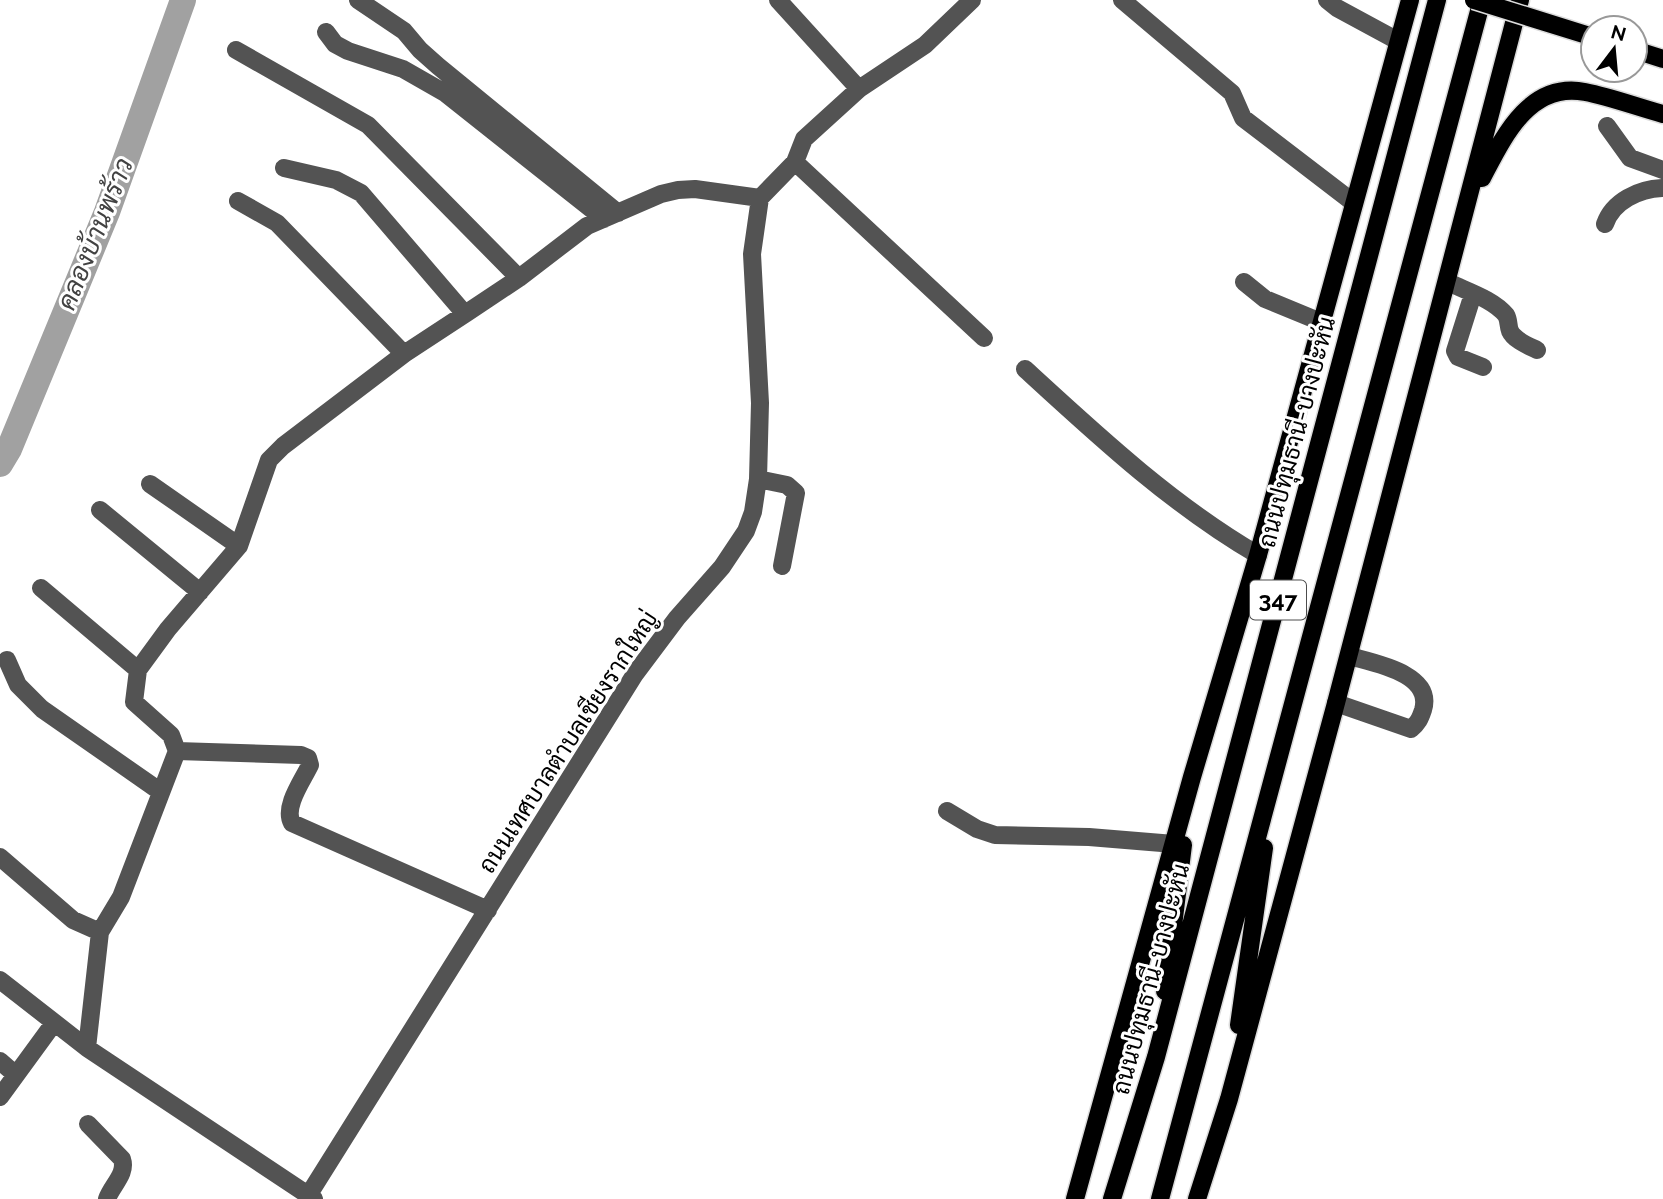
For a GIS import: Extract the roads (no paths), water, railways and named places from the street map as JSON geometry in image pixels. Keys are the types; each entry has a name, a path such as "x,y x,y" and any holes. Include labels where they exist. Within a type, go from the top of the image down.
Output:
{"main road":[{"name":"347","path":"1075,1199 1192,777 1258,555 1410,0"},
{"name":"ถนนปทุมธานี-บางปะหัน","path":"1112,1199 1156,1057 1437,0"},
{"path":"1474,0 1579,33"},
{"name":"347","path":"1160,1199 1482,0"},
{"path":"1197,1199 1229,1099 1349,656 1520,0"},
{"path":"1462,227 1480,181 1504,136 1527,107 1555,91 1583,91 1663,114"},
{"path":"1229,1099 1275,772"},
{"path":"1156,1057 1192,777"}],"street":[{"path":"358,0 404,31 420,50 611,216"},
{"path":"778,0 859,89"},
{"path":"87,1048 100,932 121,897 177,751 171,735 134,702 138,670 168,628 239,546 269,460 283,446 404,354 519,278 587,226 661,194 678,190 695,189 760,198 795,162 804,139 859,89 925,45 972,0"},
{"path":"1122,0 1232,93 1243,118 1354,203"},
{"path":"1327,0 1336,8 1398,41"},
{"path":"326,32 335,44 348,51 403,69 445,93 611,216"},
{"path":"236,50 368,125 519,278"},
{"path":"1607,127 1630,158 1663,170"},
{"path":"795,162 984,338"},
{"path":"284,168 336,180 361,193 465,314"},
{"path":"1605,224 1608,214 1626,198 1648,189 1663,189 1663,181"},
{"name":"ถนนเทศบาลตำบลเชียงรากใหญ่","path":"310,1198 635,674 677,618 722,567 746,531 753,512 758,479 760,403 752,254 760,198"},
{"path":"239,201 277,223 404,354"},
{"path":"1244,282 1265,299 1321,322"},
{"path":"1448,282 1499,309 1506,316 1510,331 1537,350"},
{"path":"1473,294 1455,351 1458,357 1483,367"},
{"path":"1025,369 1123,457 1215,530 1258,555"},
{"path":"758,479 787,485 796,493 782,566"},
{"path":"150,484 239,546"},
{"path":"100,510 200,592"},
{"path":"41,588 138,670"},
{"path":"1336,703 1411,729 1419,721 1425,702 1421,689 1400,671 1349,656"},
{"path":"7,660 18,685 42,709 161,792"},
{"path":"177,751 308,758 310,765 289,810 292,822 488,910"},
{"path":"947,811 977,829 995,835 1089,837 1174,844"},
{"path":"0,857 73,920 100,932"},
{"path":"0,980 87,1048 310,1198"},
{"path":"1,1095 54,1023"},
{"path":"0,1061 16,1076"},
{"path":"88,1124 122,1158 124,1165 107,1199"}],"waterway":[{"name":"คลองบ้านพร้าว","path":"0,464 9,449 107,212 183,0"}]}
